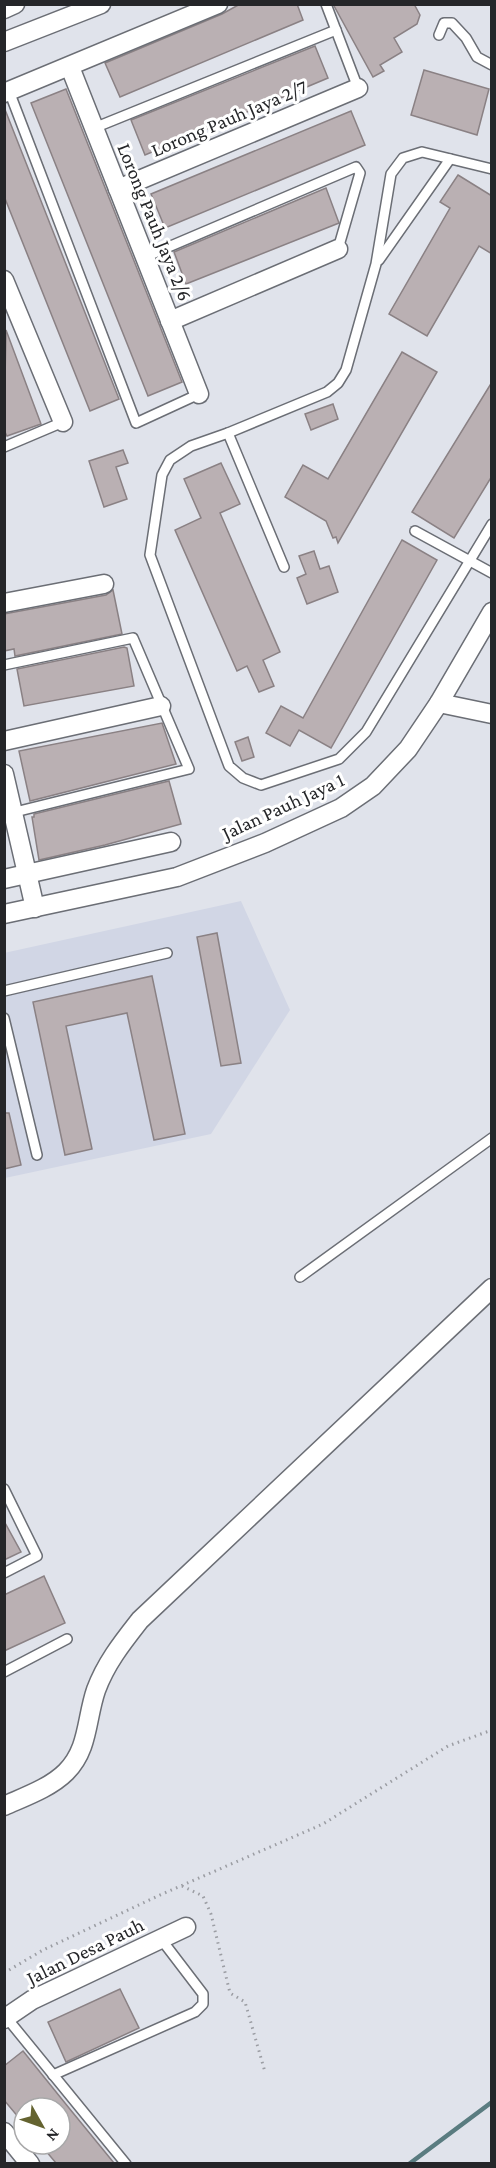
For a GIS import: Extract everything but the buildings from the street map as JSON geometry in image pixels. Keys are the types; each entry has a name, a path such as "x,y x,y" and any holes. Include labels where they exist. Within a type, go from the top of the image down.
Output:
{"street":[{"path":"4,9 15,4"},
{"path":"4,42 102,4"},
{"path":"7,92 218,4"},
{"name":"Lorong Pauh Jaya 2/6","path":"70,67 199,394"},
{"name":"Lorong Pauh Jaya 2/7","path":"118,189 358,88"},
{"path":"170,321 338,249"},
{"path":"4,280 63,422"},
{"path":"4,603 104,584"},
{"name":"Jalan Pauh Jaya 1","path":"4,914 177,878 265,843 341,808 373,786 408,749 439,703 492,612"},
{"path":"439,703 492,714"},
{"path":"4,741 161,706"},
{"path":"4,774 9,813 35,908"},
{"path":"4,879 171,842"},
{"path":"4,1806 35,1792 65,1773 81,1751 96,1692 110,1659 141,1620 492,1288"},
{"name":"Jalan Desa Pauh","path":"5,2018 32,2000 186,1927"},
{"path":"4,2132 30,2163"}],"lane":[{"path":"326,4 358,88"},
{"path":"440,35 444,23 452,23 466,38 477,57 492,65"},
{"path":"94,128 336,30"},
{"path":"7,92 136,423 199,394"},
{"path":"492,170 422,152 404,158 391,174 376,264 346,370 338,383 327,392 228,433 190,446 170,460 162,475 150,555 229,766 243,778 261,785 339,759 366,732 492,524"},
{"path":"376,264 450,159"},
{"path":"145,257 356,167 360,173 338,249"},
{"path":"4,447 63,422"},
{"path":"228,433 284,567"},
{"path":"415,531 492,573"},
{"path":"4,665 134,638 189,769 9,813"},
{"path":"4,991 167,953"},
{"path":"4,1018 37,1155"},
{"path":"300,1277 492,1138"},
{"path":"4,1489 37,1556 4,1573"},
{"path":"4,1672 67,1639"},
{"path":"53,2075 195,2012 204,2004 203,1994 161,1939"},
{"path":"5,2018 126,2163"}],"path":[{"path":"4,1973 43,1950 323,1824 448,1746 492,1730"},
{"path":"182,1886 203,1896 210,1914 230,1993 245,2002 265,2072"}],"shaded area":[{"path":"241,901 290,1010 211,1134 5,1178 4,953"}],"waterway":[{"path":"409,2164 492,2102"}]}
